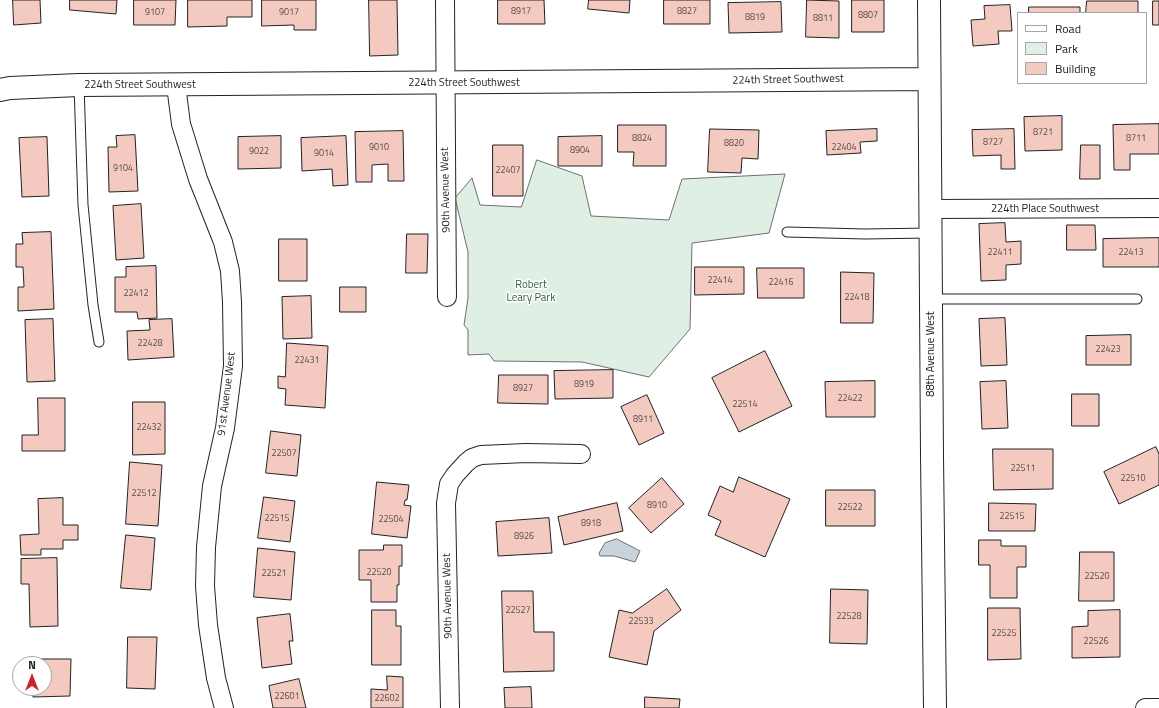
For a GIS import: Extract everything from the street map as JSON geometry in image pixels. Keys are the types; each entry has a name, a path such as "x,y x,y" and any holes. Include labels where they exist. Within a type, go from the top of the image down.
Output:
{"street":[{"path":"445,0 445,83"},
{"name":"88th Avenue West","path":"929,0 931,209 930,299 935,708"},
{"name":"224th Street Southwest","path":"0,90 10,88 79,85 929,79"},
{"name":"90th Avenue West","path":"445,83 448,297"},
{"name":"91st Avenue West","path":"176,85 181,124 198,179 223,242 230,271 233,366 225,428 212,486 206,547 205,586 208,625 216,678 224,708"},
{"name":"224th Place Southwest","path":"931,209 1159,208"},
{"name":"90th Avenue West","path":"450,708 446,503 449,484 459,469 466,462 481,455 526,453 581,454"},
{"path":"1145,708 1159,708"}],"lane":[{"path":"79,85 83,205 92,305 99,342"},
{"path":"787,232 865,234 930,233"},
{"path":"930,299 1137,299"}],"green space":[{"name":"Robert Leary Park","path":"537,160 582,176 591,216 669,220 682,179 785,174 769,233 692,243 690,329 649,377 582,362 494,361 489,354 468,355 468,330 464,325 468,298 468,252 455,198 472,178 480,205 521,207"}],"shaded area":[{"path":"617,539 640,551 635,562 614,556 600,556 599,553 605,543"}],"building":[{"path":"13,0 40,0 41,23 14,25"},
{"path":"70,0 117,0 116,14 70,10"},
{"path":"134,0 176,0 175,25 134,25"},
{"path":"188,0 252,0 252,17 227,17 227,26 188,27"},
{"path":"262,0 316,0 316,30 294,30 294,25 262,26"},
{"path":"369,0 397,0 398,55 370,56"},
{"path":"498,0 544,0 545,24 498,24"},
{"path":"589,0 630,0 629,13 588,9"},
{"path":"664,0 710,0 710,24 664,24"},
{"path":"807,0 839,1 839,38 806,37"},
{"path":"852,0 884,0 884,32 852,32"},
{"path":"1087,1 1138,1 1138,12 1086,12"},
{"path":"1153,1 1159,1 1159,25 1153,25"},
{"path":"781,2 782,32 729,33 728,3"},
{"path":"1010,5 1012,31 998,31 999,44 973,46 971,20 985,19 984,6"},
{"path":"1029,7 1080,7 1080,12 1029,12"},
{"path":"1062,116 1062,150 1025,151 1024,117"},
{"path":"1159,124 1159,154 1130,154 1130,170 1114,170 1113,125"},
{"path":"618,125 666,125 666,166 633,166 634,152 618,152"},
{"path":"710,129 759,130 758,159 742,158 741,173 708,172"},
{"path":"877,129 877,141 860,142 861,153 827,155 826,131"},
{"path":"1014,129 1015,169 1001,169 1001,155 973,156 972,130"},
{"path":"403,131 404,181 388,181 388,164 372,165 372,182 356,182 355,132"},
{"path":"135,135 138,191 109,192 108,147 117,147 116,136"},
{"path":"281,136 281,168 238,169 238,137"},
{"path":"346,136 348,185 333,186 332,169 302,171 301,138"},
{"path":"602,136 602,166 558,166 558,137"},
{"path":"47,137 49,196 22,197 19,138"},
{"path":"493,145 523,145 523,196 493,196"},
{"path":"1081,145 1100,145 1100,179 1080,179"},
{"path":"141,204 144,258 116,260 113,206"},
{"path":"1005,223 1006,242 1021,241 1021,264 1006,265 1006,280 981,281 979,224"},
{"path":"1067,225 1095,225 1096,250 1067,250"},
{"path":"51,232 54,309 18,311 18,287 24,287 23,267 16,267 16,244 23,244 22,233"},
{"path":"407,234 428,234 427,273 406,273"},
{"path":"1159,238 1159,267 1103,267 1103,239"},
{"path":"279,239 307,239 307,281 279,281"},
{"path":"156,266 157,318 138,319 137,312 115,312 115,277 126,277 126,267"},
{"path":"695,267 744,267 744,294 695,295"},
{"path":"757,268 804,268 804,298 758,298"},
{"path":"841,272 874,273 873,323 841,323"},
{"path":"340,287 366,287 366,312 340,312"},
{"path":"311,296 312,338 283,339 282,297"},
{"path":"1005,318 1007,365 981,366 979,319"},
{"path":"53,319 55,381 27,382 25,320"},
{"path":"172,319 174,357 128,360 127,331 150,330 149,320"},
{"path":"1131,335 1131,365 1086,365 1086,336"},
{"path":"287,343 328,346 325,408 285,405 286,389 278,388 278,376 285,377"},
{"path":"765,351 792,406 739,432 712,378"},
{"path":"613,370 613,398 555,399 554,371"},
{"path":"499,375 548,375 548,404 498,403"},
{"path":"875,381 875,417 826,417 825,382"},
{"path":"1006,381 1008,428 982,429 980,382"},
{"path":"1072,394 1099,394 1099,426 1072,426"},
{"path":"647,395 664,433 639,445 621,407"},
{"path":"38,398 65,398 65,451 22,451 22,435 38,435"},
{"path":"133,402 165,402 165,454 133,455"},
{"path":"271,431 301,435 297,476 266,473"},
{"path":"1156,447 1159,454 1159,485 1119,504 1104,472"},
{"path":"993,449 1053,449 1053,489 994,490"},
{"path":"130,462 162,465 158,526 126,524"},
{"path":"739,477 790,499 765,557 715,535 721,521 708,515 720,486 733,492"},
{"path":"662,478 684,504 651,533 629,508"},
{"path":"377,482 409,485 407,500 405,500 404,505 411,506 407,538 372,534"},
{"path":"826,490 875,490 875,526 826,526"},
{"path":"264,497 295,501 290,542 258,538"},
{"path":"63,498 63,525 78,525 78,540 63,540 63,549 41,549 41,555 21,555 20,535 39,534 38,499"},
{"path":"617,503 623,531 564,545 558,517"},
{"path":"989,503 1036,504 1035,531 989,531"},
{"path":"549,518 552,553 498,556 496,522"},
{"path":"126,535 155,538 151,590 121,588"},
{"path":"979,540 1001,540 1001,546 1026,546 1026,567 1017,567 1017,598 990,598 990,565 979,565"},
{"path":"384,545 402,545 402,566 399,566 397,602 371,602 371,580 359,580 359,550 383,550"},
{"path":"258,548 295,552 291,600 254,597"},
{"path":"1080,552 1114,552 1114,601 1079,601"},
{"path":"57,558 58,626 30,627 29,584 21,584 21,559"},
{"path":"667,589 681,610 654,631 647,665 609,657 619,610 632,613"},
{"path":"831,589 868,590 867,644 830,643"},
{"path":"502,591 533,591 534,632 554,632 554,671 504,672"},
{"path":"988,608 1020,608 1021,659 988,660"},
{"path":"372,610 396,610 396,626 401,626 401,665 372,665"},
{"path":"1120,610 1120,657 1072,658 1072,627 1088,626 1088,611"},
{"path":"290,614 293,641 289,641 292,664 262,668 257,618"},
{"path":"128,637 157,637 155,689 127,688"},
{"path":"52,659 71,659 70,696 33,697 52,696"},
{"path":"387,676 403,677 403,708 371,708 371,689 387,690"},
{"path":"299,679 306,708 273,708 269,686"},
{"path":"531,687 532,708 505,708 504,688"},
{"path":"645,697 680,699 679,708 645,708"}]}
